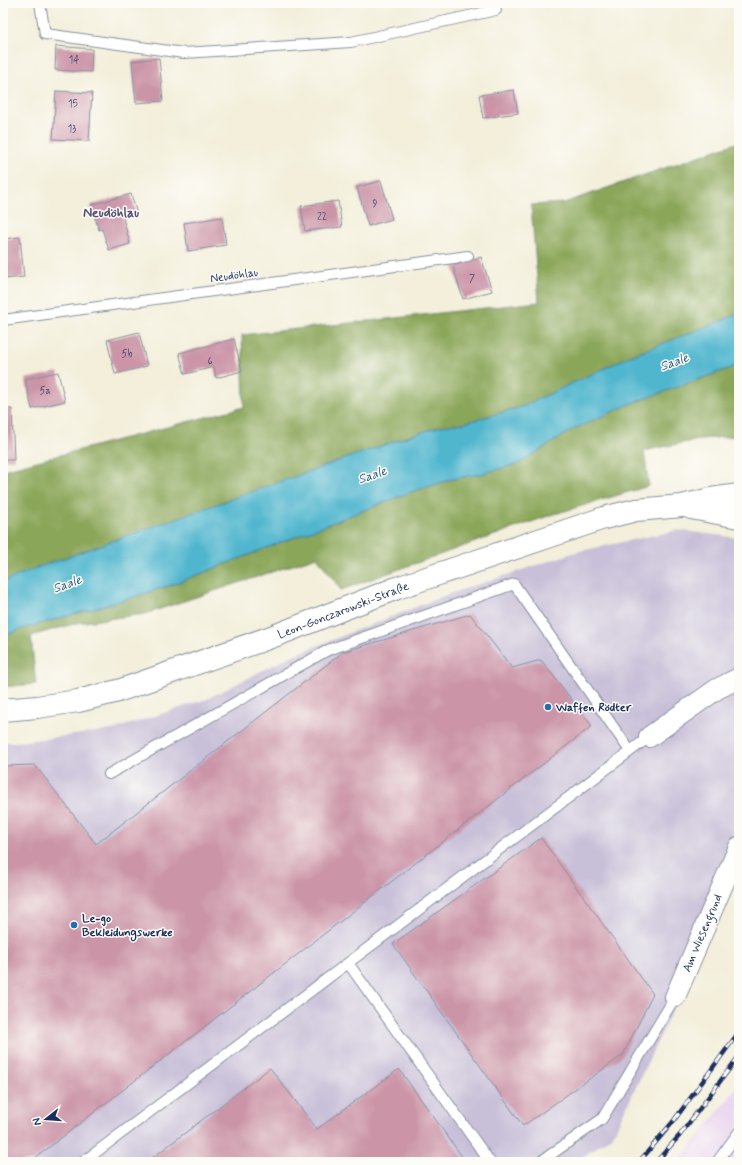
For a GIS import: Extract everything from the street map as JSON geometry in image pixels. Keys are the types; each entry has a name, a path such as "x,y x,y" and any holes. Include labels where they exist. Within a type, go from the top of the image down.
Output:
{"street":[{"name":"Leon-Gonczarowski-Straße","path":"3,710 78,701 118,691 274,636 396,588 604,518 636,510 682,506 711,499 739,495"},
{"name":"Leon-Gonczarowski-Straße","path":"682,506 739,517"},
{"path":"649,736 716,689 739,678"},
{"name":"Am Wiesengrund","path":"675,997 739,847"}],"lane":[{"path":"40,3 45,34 184,53 351,42 496,10"},
{"name":"Neudöhlau","path":"3,320 468,256"},
{"path":"109,774 328,650 514,584 630,751"},
{"path":"83,1162 649,736"},
{"path":"348,963 490,1162"},
{"path":"540,1162 602,1119 675,997"},
{"path":"717,1162 739,1132"}],"shaded area":[{"name":"Le-go Bekleidungswerke","path":"678,530 739,538 739,870 613,1135 576,1162 3,1162 3,742 19,742 112,730 207,699 291,656 449,594 576,552"},
{"path":"739,1085 739,1162 678,1162"}],"green space":[{"path":"739,142 739,314 628,357 521,407 464,423 441,426 415,434 33,569 3,582 3,470 244,407 242,335 539,302 531,205 564,203"},
{"path":"739,365 739,436 701,439 644,451 649,486 551,515 341,590 317,557 145,614 77,623 31,636 36,684 3,687 3,636 25,628 131,598 174,584 411,492 449,480 485,473 518,464 574,429 632,403"}],"water":[{"name":"Saale","path":"739,314 739,365 632,403 574,429 518,464 485,473 449,480 411,492 174,584 131,598 25,628 3,636 3,582 33,569 415,434 441,426 464,423 521,407 628,357"}],"building":[{"path":"56,46 92,49 91,72 55,70"},
{"path":"159,58 163,101 136,103 132,61"},
{"path":"514,90 518,113 483,118 479,95"},
{"path":"56,91 92,93 89,141 53,139"},
{"path":"381,181 392,219 368,226 357,187"},
{"path":"131,194 137,214 123,218 130,244 109,250 102,229 99,230 91,205"},
{"path":"338,201 342,227 305,231 301,206"},
{"path":"222,217 226,245 188,251 184,223"},
{"path":"20,237 24,277 3,279 3,239"},
{"path":"481,257 492,291 463,299 453,266"},
{"path":"139,332 147,366 115,374 107,340"},
{"path":"234,339 242,371 216,378 214,367 185,374 179,353"},
{"path":"58,372 65,401 32,409 25,379"},
{"path":"3,409 12,409 14,460 3,460"},
{"path":"470,614 512,668 541,660 592,726 30,1162 3,1162 3,766 35,765 96,844 343,652"},
{"path":"541,838 653,994 623,1055 523,1126 393,944"},
{"path":"270,1068 317,1129 399,1069 466,1162 147,1162"}],"railway":[{"path":"639,1162 672,1123 739,1032"},
{"path":"656,1162 680,1135 739,1056"}],"place":[{"name":"Waffen Rödter","path":"548,707"},
{"name":"Le-go Bekleidungswerke","path":"74,925"}],"district":[{"name":"Neudöhlau","path":"111,212"}]}
